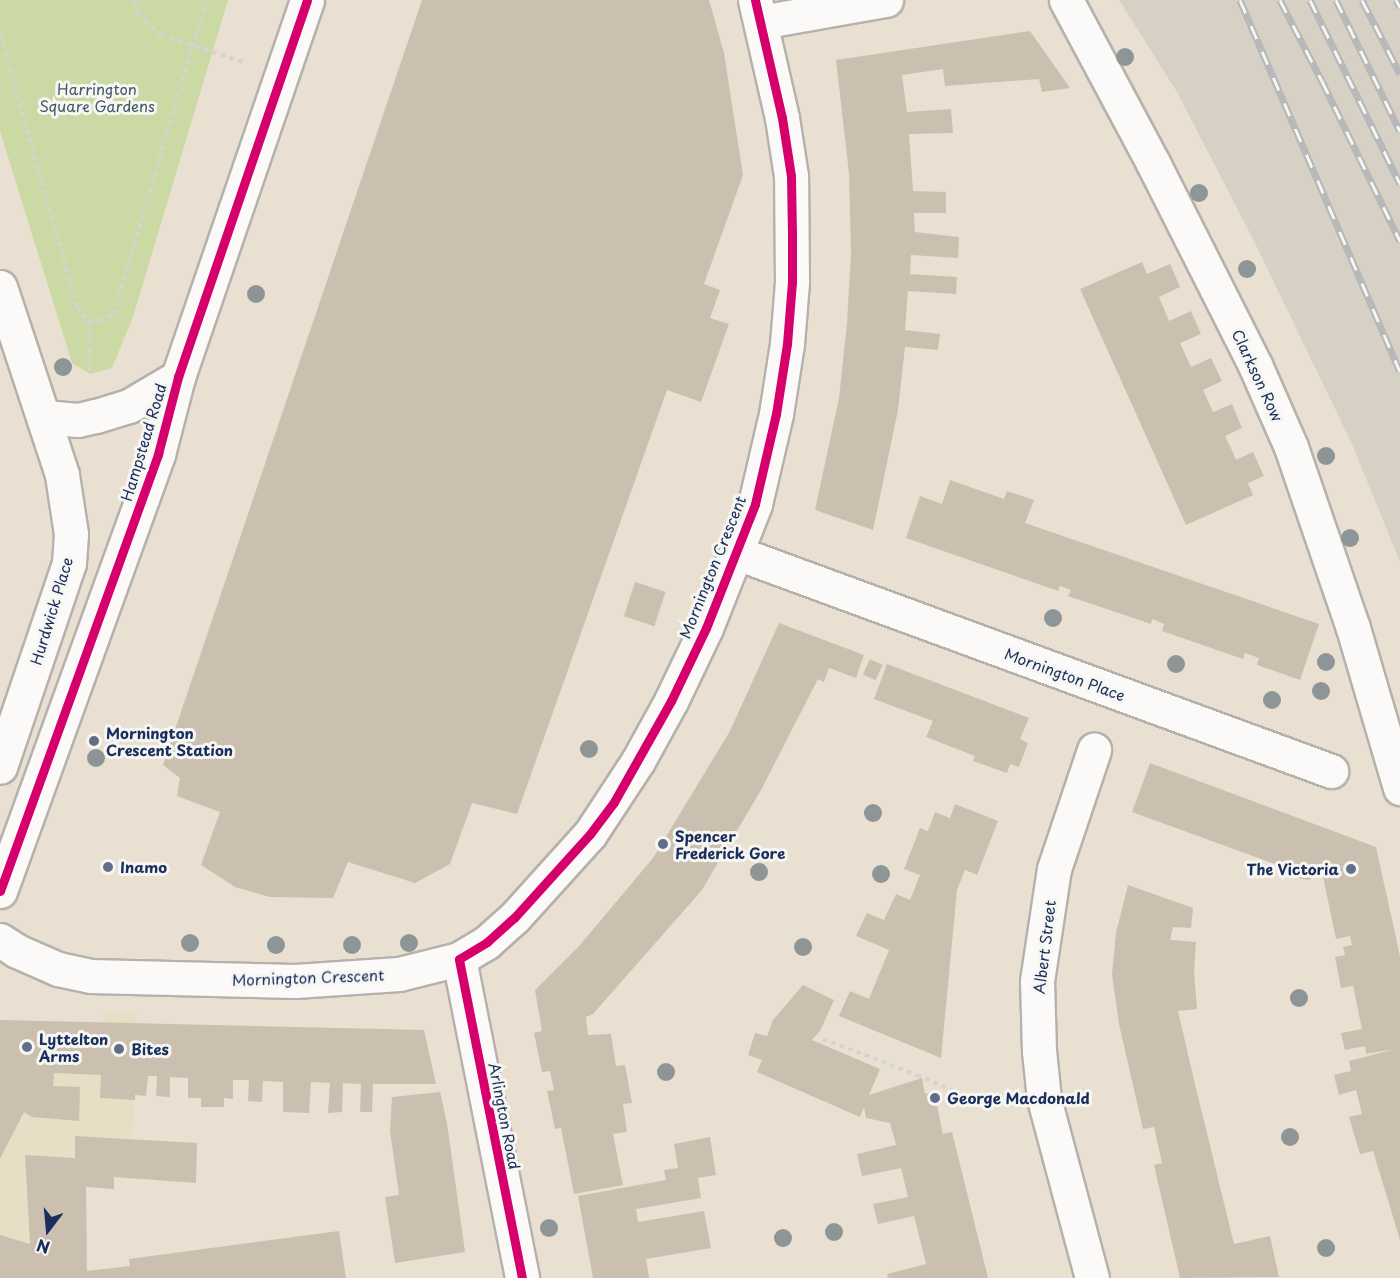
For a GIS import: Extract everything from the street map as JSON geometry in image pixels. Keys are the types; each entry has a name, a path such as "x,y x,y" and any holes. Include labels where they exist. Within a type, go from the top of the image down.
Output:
{"main road":[{"name":"Hampstead Road","path":"0,891 158,454 178,377 307,0"},
{"path":"758,11 886,0"},
{"name":"Clarkson Row","path":"1066,0 1154,163 1250,354 1291,447 1353,628 1398,781"},
{"name":"Mornington Crescent","path":"0,940 17,951 58,969 90,976 295,981 399,974 459,959 487,942 514,918 569,858 614,802 671,701 737,553 755,504 776,414 787,344 792,282 791,176 782,118 758,11"},
{"name":"Hurdwick Place","path":"0,287 44,417 66,491 71,534 69,563 0,768"},
{"path":"44,417 78,420 96,416 129,406 178,377"},
{"name":"Mornington Place","path":"737,553 1332,771"},
{"name":"Albert Street","path":"1092,1278 1044,1099 1039,1051 1037,981 1043,928 1054,869 1094,750"},
{"name":"Arlington Road","path":"459,959 522,1278"}],"path":[{"path":"135,0 138,14 161,35 280,75"},
{"path":"89,321 100,321 114,314 206,0"},
{"path":"0,34 77,308 89,321 90,374"},
{"path":"823,1039 970,1098 1044,1099"}],"shaded area":[{"path":"1119,0 1400,0 1400,562 1352,444 1254,241 1177,92"},
{"path":"103,1013 137,1014 133,1139 75,1136 75,1158 25,1155 30,1244 0,1278 0,1020 102,1023"}],"green space":[{"name":"Harrington Square Gardens","path":"0,0 228,0 133,317 112,368 90,374 72,363 0,131"}],"building":[{"path":"422,0 709,0 724,53 743,175 704,284 720,290 710,318 729,324 701,402 667,390 517,814 472,803 450,864 415,883 348,862 333,898 270,897 235,887 201,865 220,812 177,796 180,778 163,765"},
{"path":"1030,31 1070,88 1042,92 1039,79 945,86 943,69 902,75 907,112 951,109 953,133 909,134 913,191 946,192 946,213 914,213 915,232 959,237 958,258 911,255 910,274 957,277 956,294 908,291 905,330 940,334 938,350 905,347 898,410 873,530 815,510 839,398 847,323 851,252 849,173 836,60"},
{"path":"1142,262 1147,274 1170,264 1180,287 1159,297 1169,321 1191,311 1201,334 1180,343 1191,367 1211,358 1222,381 1203,390 1213,412 1232,404 1242,428 1225,436 1236,460 1253,452 1264,476 1248,483 1253,495 1186,525 1080,289"},
{"path":"950,480 1004,499 1007,491 1034,500 1025,523 1319,624 1300,680 1257,665 1259,658 1245,653 1243,659 1162,631 1164,624 1152,619 1151,624 1068,596 1071,590 1066,588 1060,586 1058,591 906,538 920,496 942,504"},
{"path":"635,582 665,592 654,626 624,616"},
{"path":"779,623 864,655 856,678 829,668 824,682 818,679 761,790 702,890 593,1014 586,1017 588,1035 611,1034 616,1066 625,1065 632,1103 623,1104 627,1132 613,1134 623,1185 574,1194 561,1128 555,1129 547,1091 554,1090 550,1071 542,1072 534,1033 542,1031 535,990 580,945 653,858 730,731"},
{"path":"870,659 883,665 876,680 863,674"},
{"path":"887,664 1029,718 1020,739 1028,743 1019,767 1010,764 1007,773 973,761 975,756 926,737 933,721 874,699"},
{"path":"1150,763 1376,847 1400,956 1400,1240 1373,1151 1360,1154 1349,1117 1362,1114 1356,1090 1339,1095 1334,1075 1351,1071 1349,1061 1395,1049 1366,1054 1365,1046 1345,1050 1341,1033 1362,1029 1353,986 1341,988 1335,957 1345,955 1343,947 1352,945 1350,936 1336,939 1321,867 1314,878 1308,880 1297,878 1294,871 1132,812"},
{"path":"955,804 998,821 977,875 965,870 957,890 941,1058 839,1016 850,991 869,999 889,950 856,936 867,913 884,920 896,894 910,900 920,875 904,869 920,828 928,831 935,812 950,818"},
{"path":"1128,885 1193,908 1191,928 1173,927 1170,940 1196,942 1194,971 1197,1009 1178,1011 1194,1080 1234,1244 1270,1236 1279,1277 1180,1278 1154,1165 1162,1163 1154,1127 1143,1129 1119,1024 1112,974 1116,933"},
{"path":"803,985 834,1000 820,1031 812,1040 880,1069 869,1095 922,1078 925,1094 934,1091 943,1134 952,1132 988,1278 888,1278 887,1274 926,1264 914,1216 878,1224 873,1204 908,1197 901,1168 862,1176 857,1154 896,1145 890,1123 866,1118 864,1107 860,1117 757,1072 762,1060 748,1055 755,1033 767,1036 773,1020"},
{"path":"0,1020 424,1030 436,1084 373,1084 372,1112 360,1112 361,1084 343,1083 342,1112 328,1113 330,1083 311,1082 309,1113 283,1112 283,1082 263,1081 262,1102 248,1101 249,1080 233,1080 233,1099 224,1098 224,1107 201,1107 201,1098 188,1098 188,1078 170,1077 170,1097 156,1096 157,1076 148,1076 146,1096 135,1095 135,1100 100,1098 101,1075 54,1073 53,1086 80,1087 79,1121 32,1117 24,1112 0,1159"},
{"path":"440,1092 447,1123 465,1252 395,1263 385,1197 399,1195 390,1131 392,1097"},
{"path":"75,1136 197,1143 196,1183 114,1177 114,1189 86,1187 87,1271 130,1266 129,1259 339,1231 346,1278 0,1278 0,1235 30,1244 25,1155 75,1158"},
{"path":"710,1137 716,1175 698,1178 701,1198 636,1209 638,1222 704,1211 711,1248 646,1259 649,1278 593,1278 578,1196 666,1180 664,1170 678,1168 674,1144"}],"railway":[{"path":"1240,0 1400,371"},
{"path":"1280,0 1400,241"},
{"path":"1310,0 1400,184"},
{"path":"1336,0 1400,131"},
{"path":"1362,0 1400,74"},
{"path":"1396,0 1400,7"}],"cycle path":[{"path":"0,891 158,454 178,377 307,0"},
{"path":"522,1278 459,959 487,942 514,918 590,834 614,802 671,701 706,628 755,504 776,414 787,344 792,282 791,176 782,118 755,0"}],"place":[{"name":"Mornington Crescent Station","path":"94,741"},
{"name":"Spencer Frederick Gore","path":"663,844"},
{"name":"Inamo","path":"108,867"},
{"name":"The Victoria","path":"1351,869"},
{"name":"Lyttelton Arms","path":"27,1047"},
{"name":"Bites","path":"119,1049"},
{"name":"George Macdonald","path":"935,1098"}]}
